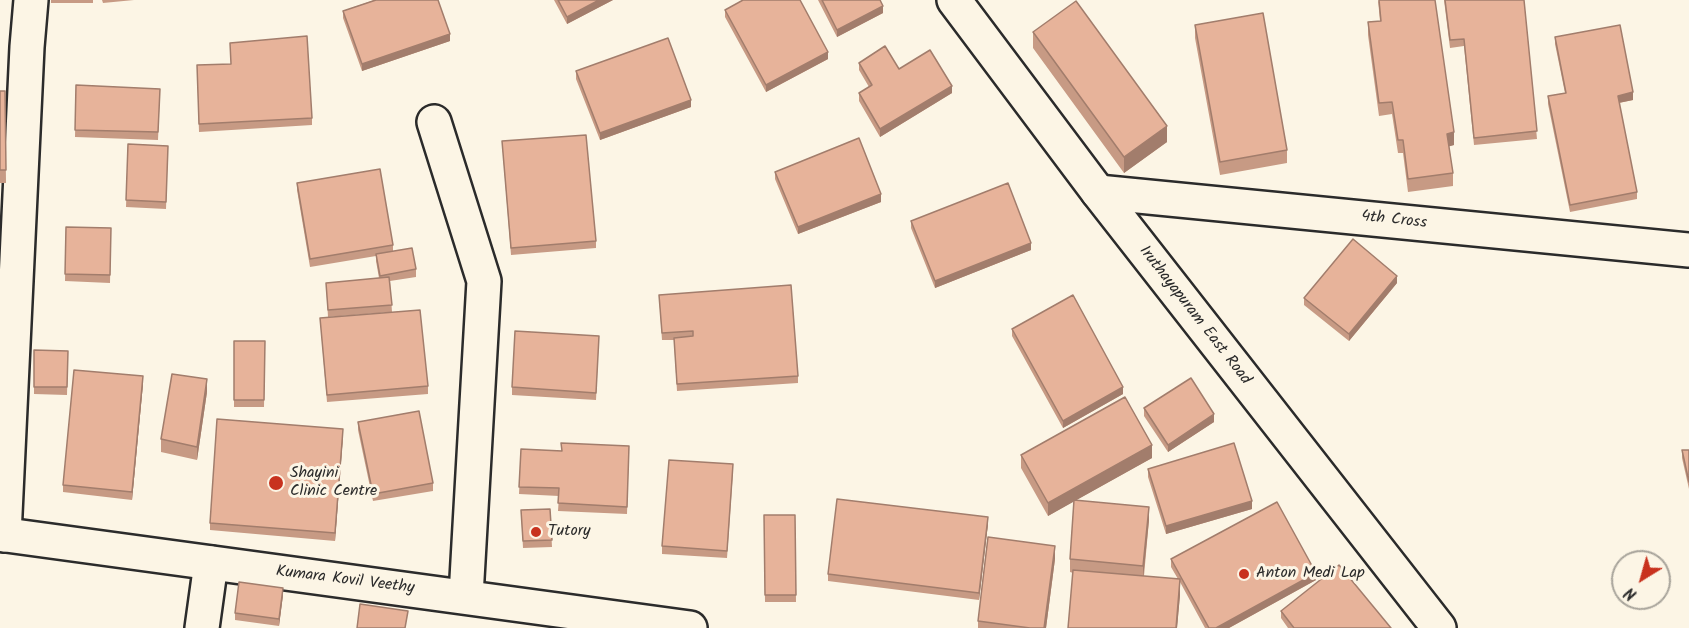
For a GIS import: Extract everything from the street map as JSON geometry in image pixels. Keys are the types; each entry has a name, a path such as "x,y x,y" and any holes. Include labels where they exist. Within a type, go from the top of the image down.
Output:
{"street":[{"path":"2,535 13,48 31,0"},
{"name":"Iruthayapuram East Road","path":"954,0 1098,192 1439,628"},
{"path":"434,122 484,281 466,596"},
{"name":"4th Cross","path":"1098,192 1689,250"},
{"name":"Kumara Kovil Veethy","path":"2,535 690,628"},
{"path":"202,628 211,563"}],"building":[{"path":"376,0 438,0 450,34 362,64 343,11"},
{"path":"558,0 599,0 567,17"},
{"path":"743,0 800,0 828,52 766,85 725,10"},
{"path":"822,0 880,0 883,6 837,30"},
{"path":"1379,0 1435,0 1454,132 1447,134 1453,173 1408,179 1403,140 1398,140 1392,102 1379,103 1368,22 1381,21"},
{"path":"1445,0 1524,0 1537,131 1474,138 1464,39 1450,40"},
{"path":"1076,1 1167,126 1124,157 1033,32"},
{"path":"1263,13 1287,150 1220,162 1195,25"},
{"path":"1620,25 1633,92 1618,96 1637,192 1570,205 1548,96 1566,93 1555,37"},
{"path":"307,36 312,118 199,124 197,65 231,64 230,43"},
{"path":"668,38 691,100 600,133 576,71"},
{"path":"885,46 899,69 930,50 952,86 880,129 859,93 872,85 859,63"},
{"path":"76,85 160,89 158,132 75,130"},
{"path":"0,91 5,91 6,170 0,170"},
{"path":"586,135 596,241 511,248 502,141"},
{"path":"859,138 881,194 798,227 775,172"},
{"path":"128,144 168,146 166,202 126,200"},
{"path":"380,169 393,245 310,259 297,183"},
{"path":"1008,183 1031,243 935,281 911,221"},
{"path":"66,227 111,228 110,275 65,274"},
{"path":"1353,239 1397,276 1349,334 1304,298"},
{"path":"412,248 416,269 380,276 376,254"},
{"path":"389,277 392,305 328,310 326,283"},
{"path":"791,285 798,376 677,384 674,338 693,336 693,331 662,333 659,295"},
{"path":"1073,295 1123,387 1063,421 1012,329"},
{"path":"420,310 428,386 327,395 320,318"},
{"path":"515,331 599,336 596,393 512,387"},
{"path":"234,341 265,341 264,400 234,400"},
{"path":"34,350 68,351 67,387 34,387"},
{"path":"74,370 143,376 132,492 63,485"},
{"path":"172,374 207,379 197,447 161,439"},
{"path":"1191,378 1214,414 1168,445 1144,408"},
{"path":"1125,397 1152,445 1048,503 1021,455"},
{"path":"419,411 433,483 373,494 358,422"},
{"name":"Shayini Clinic Centre","path":"217,419 343,429 335,533 210,523"},
{"path":"561,443 629,446 627,507 558,503 559,488 519,487 521,449 562,451"},
{"path":"1234,443 1252,501 1166,526 1148,469"},
{"path":"1682,450 1689,450 1689,482"},
{"path":"669,460 733,464 727,551 662,546"},
{"path":"837,499 988,517 979,593 828,574"},
{"path":"1074,500 1149,507 1143,566 1070,559"},
{"name":"Anton Medi Lap","path":"1277,502 1316,573 1216,628 1209,628 1171,559"},
{"name":"Tutory","path":"550,509 552,540 523,541 521,510"},
{"path":"764,515 795,515 796,595 765,595"},
{"path":"988,537 1055,546 1044,628 978,621"},
{"path":"1339,565 1391,628 1294,628 1281,611"},
{"path":"1073,570 1180,579 1176,628 1068,628"},
{"path":"239,582 283,588 279,619 235,613"},
{"path":"360,604 408,611 405,628 357,628"}],"place":[{"name":"Shayini Clinic Centre","path":"276,483"},
{"name":"Tutory","path":"536,532"},
{"name":"Anton Medi Lap","path":"1244,574"}]}
